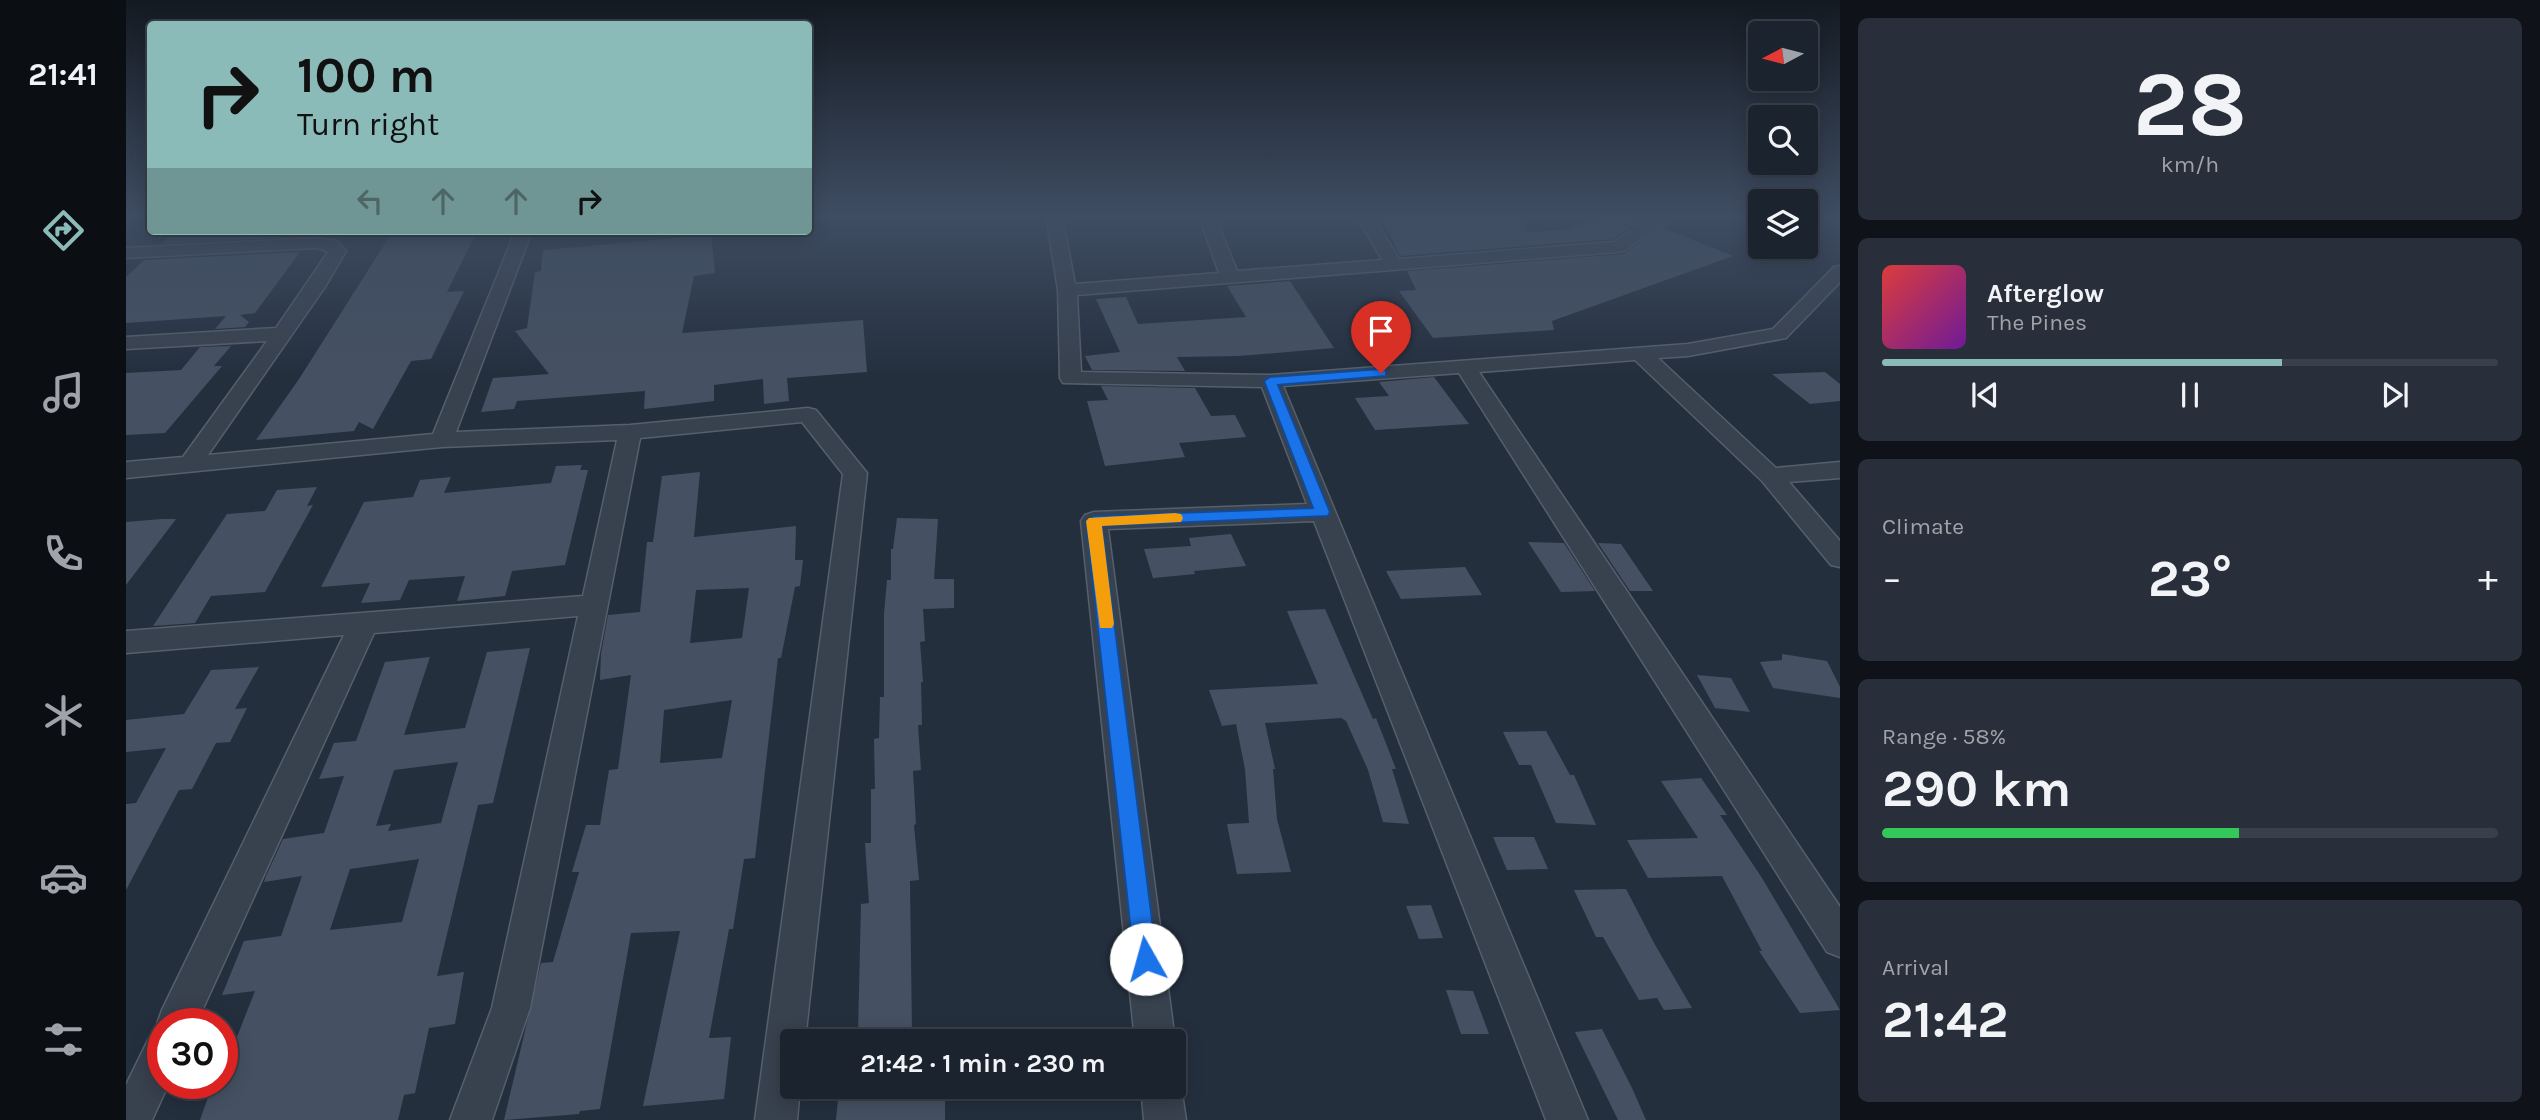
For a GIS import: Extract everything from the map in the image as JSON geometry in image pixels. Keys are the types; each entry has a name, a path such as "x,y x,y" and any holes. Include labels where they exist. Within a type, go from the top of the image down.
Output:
{"street":[{"path":"189,464 327,268"},
{"path":"442,440 510,268"},
{"path":"1063,268 1067,290 1071,377 1270,381 1688,350 1779,334 1840,271"},
{"path":"1226,268 1230,278"},
{"path":"1067,290 1353,268"},
{"path":"126,344 282,334"},
{"path":"1641,354 1770,476 1840,558"},
{"path":"1465,367 1840,939"},
{"path":"1270,381 1567,1120"},
{"path":"126,470 442,440 630,432 808,415 855,473 776,1120"},
{"path":"471,1120 510,1008 630,432"},
{"path":"1770,476 1840,470"},
{"path":"1154,1029 1094,521 1323,512"},
{"path":"126,642 594,605"},
{"path":"184,1008 364,624"},
{"path":"131,1120 147,1086"},
{"path":"1162,1099 1165,1120"}],"building":[{"path":"135,268 288,268 255,313 240,315 249,322 245,327 215,329 226,316 126,323 126,277"},
{"path":"369,268 459,268 447,292 464,291 431,359 411,361 373,429 359,422 354,431 256,440 299,379"},
{"path":"541,268 715,268 715,273 694,276 682,333 863,320 867,372 787,378 789,401 764,404 763,379 714,385 714,401 689,404 644,409 645,391 517,401 514,409 481,412 493,378 549,374 515,331 527,328 535,272 541,271"},
{"path":"1442,268 1699,268 1552,321 1554,330 1433,338 1399,291 1416,290 1407,271"},
{"path":"1290,281 1334,348 1239,356 1177,357 1185,371 1092,370 1085,356 1120,352 1096,299 1126,297 1138,324 1246,317 1227,286"},
{"path":"231,346 214,366 222,366 165,433 126,435 126,373 181,370 200,347"},
{"path":"1825,372 1840,384 1840,401 1810,404 1772,374"},
{"path":"1434,377 1469,424 1375,430 1355,398 1389,396 1379,382"},
{"path":"1101,386 1195,388 1211,416 1235,415 1246,437 1179,443 1185,457 1105,466 1087,401 1108,400"},
{"path":"582,465 580,470 588,470 565,565 512,571 505,596 457,601 465,576 409,580 400,600 361,603 370,583 321,587 364,502 413,497 420,480 451,477 444,493 551,483 556,466"},
{"path":"700,472 694,537 796,526 795,560 803,560 800,586 795,587 781,658 778,658 755,858 744,859 733,929 729,929 709,1038 731,1037 724,1099 643,1106 680,931 631,933 600,1109 580,1111 579,1114 504,1120 541,963 553,962 579,872 572,872 586,825 600,825 609,770 618,769 631,675 600,680 601,654 608,615 640,612 647,542 653,542 662,476","holes":["749,588 742,638 690,643 696,590","732,700 722,758 660,763 664,710"]},
{"path":"317,487 307,506 313,505 265,592 211,596 195,623 153,626 227,514 265,511 277,490"},
{"path":"897,518 938,519 934,579 954,579 954,608 923,609 925,641 920,642 922,725 918,725 921,770 913,771 919,880 910,881 912,1029 858,1029 861,904 869,903 865,843 871,843 871,789 875,789 874,739 879,738 880,697 884,697 884,614 887,580 891,580"},
{"path":"176,519 126,585 126,522"},
{"path":"1231,534 1246,566 1153,578 1144,549 1191,546 1189,538"},
{"path":"1528,542 1564,543 1595,591 1561,592"},
{"path":"1598,543 1621,544 1653,591 1630,591"},
{"path":"1465,567 1482,595 1401,599 1386,571"},
{"path":"1325,609 1373,719 1376,718 1396,769 1392,769 1409,824 1383,822 1368,770 1346,721 1341,718 1265,723 1275,769 1277,819 1291,872 1237,874 1227,824 1249,823 1245,769 1236,724 1222,726 1209,690 1318,684 1287,611"},
{"path":"530,648 493,803 478,805 437,976 464,972 455,1024 429,1028 415,1093 404,1095 398,1120 200,1120 207,1099 238,1099 238,1034 255,991 222,995 244,941 281,936 302,876 264,882 266,876 283,839 324,833 344,776 319,779 334,743 356,741 385,662 430,657 404,735 465,728 487,652","holes":["458,762 441,823 388,831 391,824 376,826 394,770","419,859 402,922 330,930 350,869"]},
{"path":"1782,654 1827,661 1840,687 1840,698 1773,688 1760,662 1782,660"},
{"path":"259,667 235,709 247,708 230,742 216,743 192,789 179,790 126,890 126,804 136,803 166,748 126,752 126,720 184,714 211,670"},
{"path":"1697,675 1731,678 1750,712 1715,708"},
{"path":"1546,731 1570,775 1574,775 1596,825 1556,823 1531,765 1519,765 1503,732"},
{"path":"1701,778 1727,815 1720,815 1762,878 1840,1010 1800,1013 1759,951 1762,951 1722,876 1648,878 1627,840 1698,838 1661,781"},
{"path":"1493,837 1534,837 1548,869 1507,870"},
{"path":"1626,889 1692,1008 1664,1010 1657,998 1639,1000 1603,937 1596,937 1574,890"},
{"path":"1431,905 1443,938 1419,939 1406,906"},
{"path":"1446,990 1473,991 1489,1034 1461,1034"},
{"path":"1602,1029 1646,1120 1618,1120 1575,1032"},
{"path":"838,1099 945,1099 945,1120 836,1120"}],"slow traffic":[{"path":"1106,624 1094,521 1175,518"}],"route":[{"path":"1146,959 1094,521 1323,512 1270,381 1381,373"}]}
